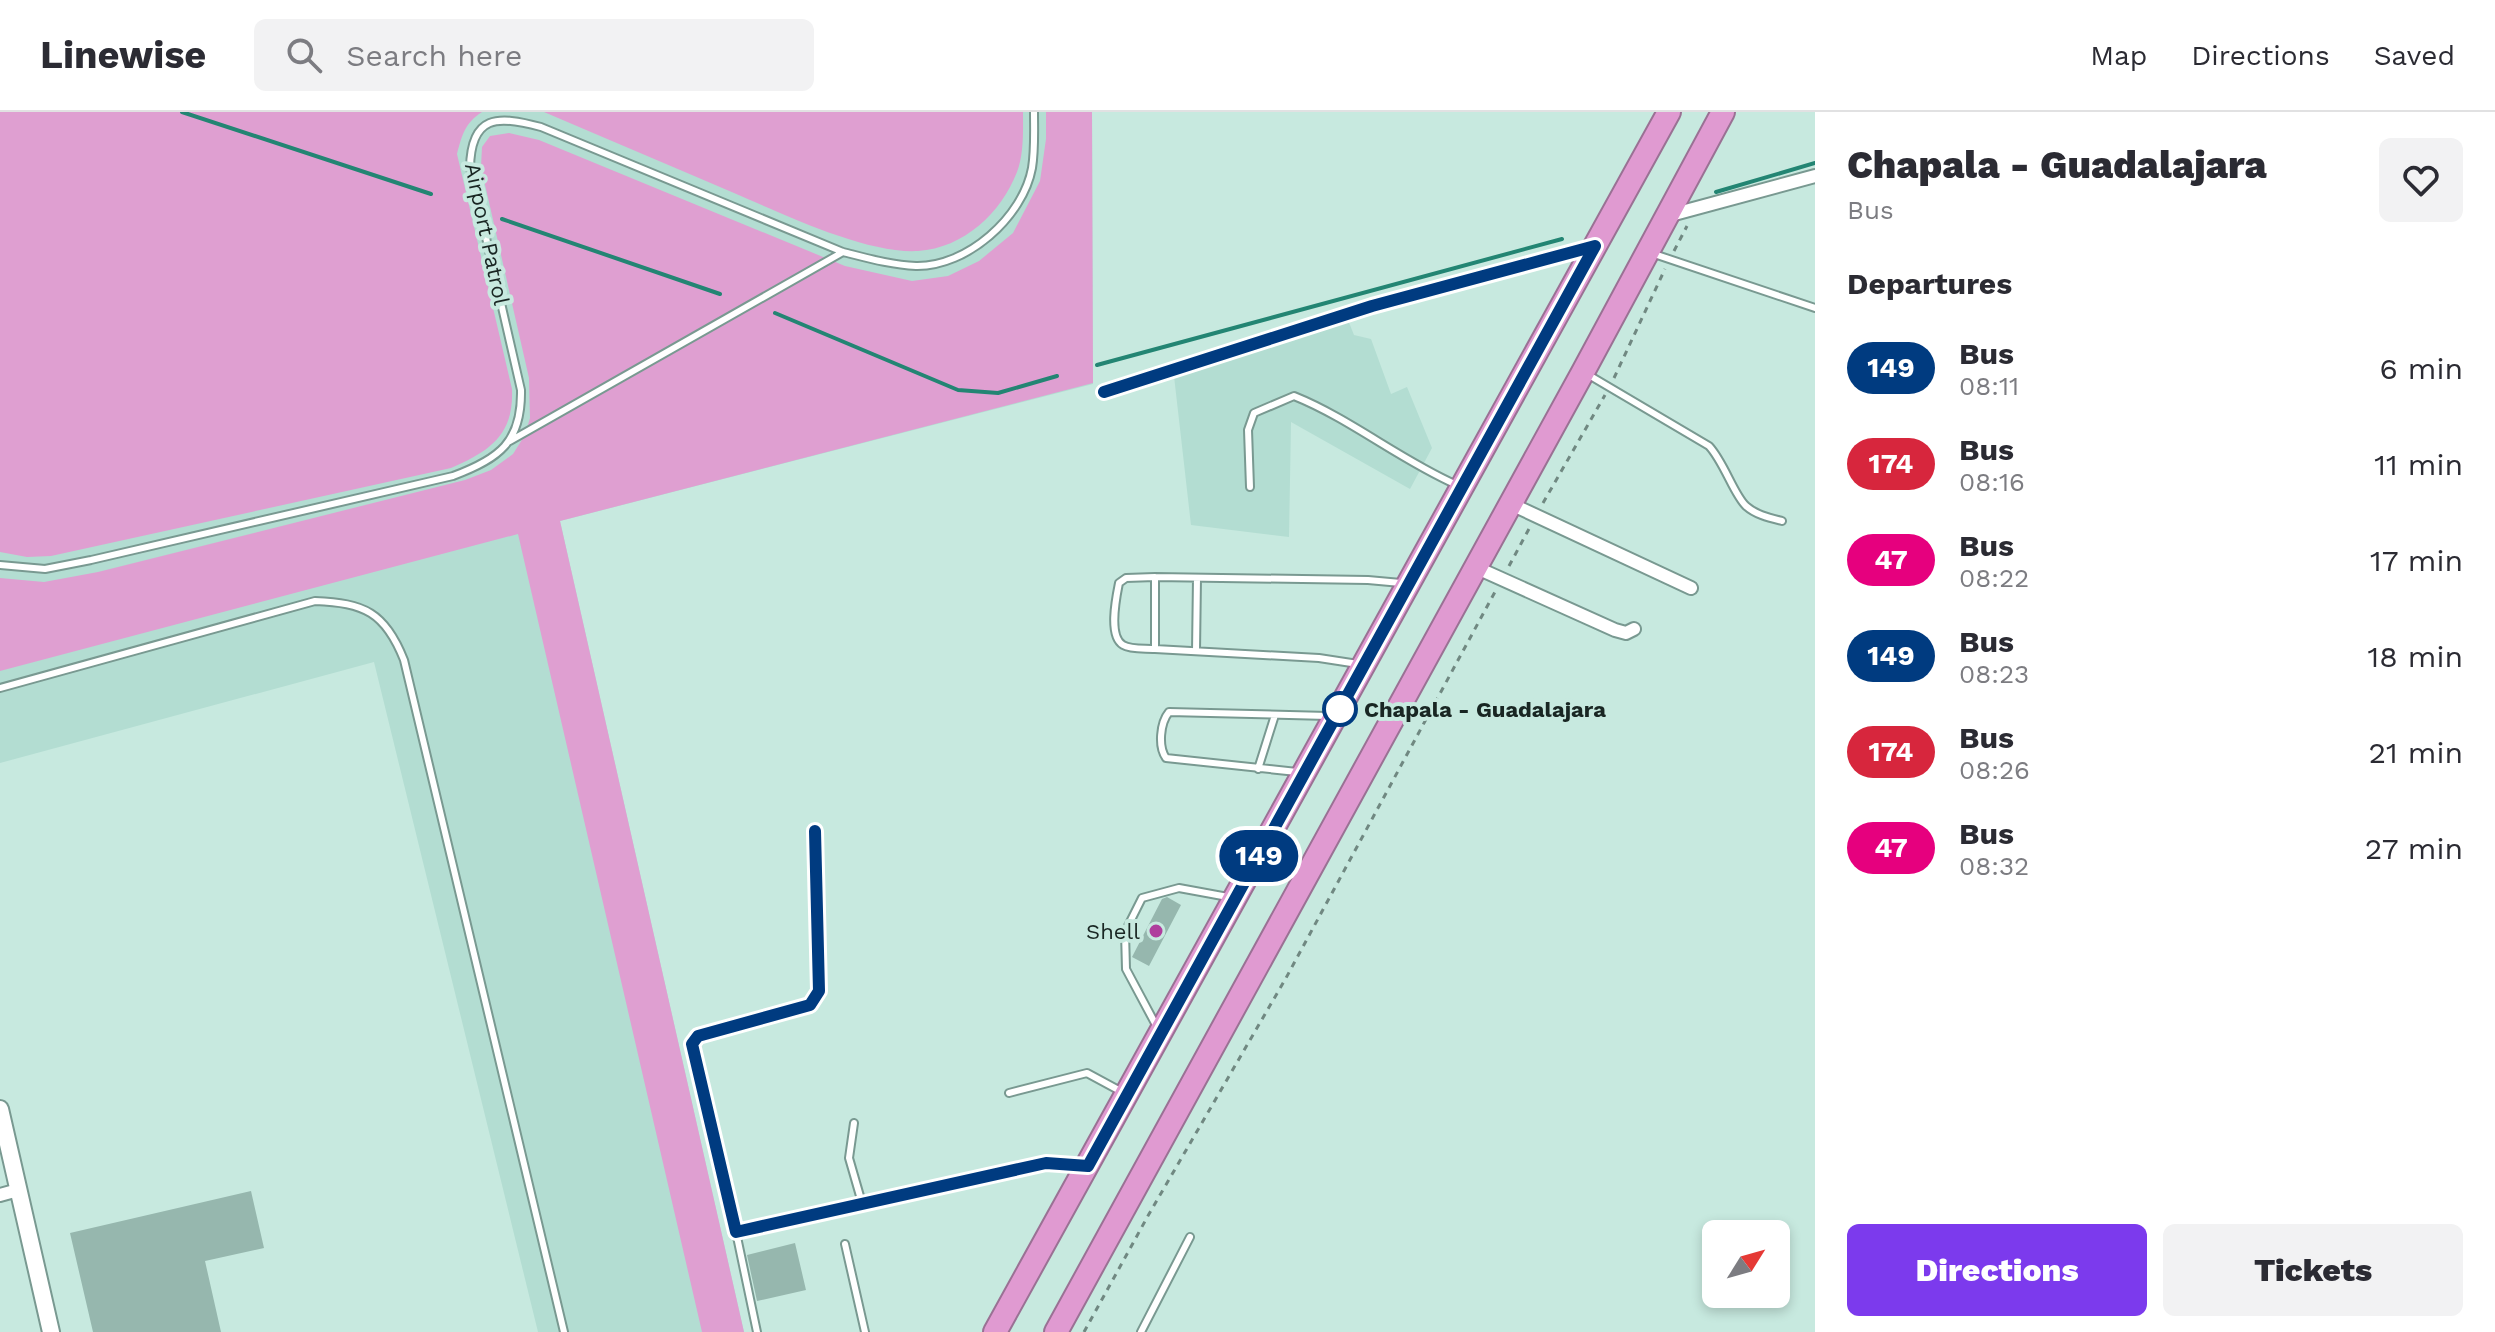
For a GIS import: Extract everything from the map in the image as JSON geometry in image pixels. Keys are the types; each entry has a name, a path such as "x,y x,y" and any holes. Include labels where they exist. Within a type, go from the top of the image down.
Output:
{"highway":[{"path":"995,1332 1669,112"},
{"path":"1056,1332 1723,112"}],"street":[{"path":"1666,216 1815,176"},
{"path":"1104,392 1372,306 1595,246"},
{"path":"1511,504 1691,588"},
{"path":"1475,567 1615,630 1626,633 1634,629"},
{"path":"0,1109 51,1332"},
{"path":"0,1195 18,1190"}],"lane":[{"name":"Airport Patrol","path":"510,441 517,424 521,390 470,168 472,141 487,124 516,120 541,127 843,252 919,266 943,261 988,237 1007,218 1032,170 1034,112"},
{"path":"1647,251 1815,308"},
{"path":"0,565 45,569 91,560 453,476 486,462 510,441 843,252"},
{"path":"1583,372 1709,446 1720,459 1745,505 1759,514 1782,521"},
{"path":"1250,487 1248,430 1254,413 1294,396 1318,406 1420,469 1462,488"},
{"path":"1364,665 1319,658 1126,647 1118,640 1114,630 1119,583 1126,578 1155,577 1368,580 1409,584"},
{"path":"1155,577 1155,649"},
{"path":"1196,651 1197,578"},
{"path":"0,688 315,601 348,602 378,617 396,640 404,660 564,1332"},
{"path":"1305,773 1166,758 1161,752 1163,719 1169,712 1336,716"},
{"path":"1258,769 1275,715"},
{"path":"757,1332 692,1044 698,1036 810,1005 816,999 819,991 815,831"},
{"path":"1161,1034 1126,969 1125,932 1142,898 1179,888 1235,899"},
{"path":"1009,1093 1087,1073 1127,1095"},
{"path":"854,1123 849,1158 862,1203"},
{"path":"736,1232 1046,1163 1088,1166"},
{"path":"1141,1332 1190,1237"},
{"path":"845,1244 865,1332"}],"path":[{"path":"1084,1332 1286,978 1535,517 1610,386 1696,208"}],"shaded area":[{"path":"0,112 1092,112 1093,384 560,521 744,1332 538,1332 374,662 0,763"},
{"path":"0,112 482,112 465,130 457,154 512,389 512,405 504,430 488,448 451,468 51,556 27,557 0,552"},
{"path":"544,112 1023,112 1023,142 1017,172 1010,187 979,226 951,243 935,248 897,250 850,240 800,221"},
{"path":"1046,112 1092,112 1093,383 560,521 744,1332 702,1332 518,534 0,671 0,578 44,582 98,572 465,480 491,470 513,454 525,435 530,418 529,378 481,167 482,147 490,136 509,133 539,140 845,266 912,281 948,276 979,261 1013,233 1040,181"},
{"path":"1348,320 1354,335 1371,339 1391,394 1407,387 1432,448 1410,489 1291,422 1289,537 1191,525 1174,376"}],"building":[{"name":"Shell","path":"1167,897 1181,905 1149,966 1132,957 1162,899"},
{"path":"251,1191 264,1248 205,1261 221,1332 93,1332 70,1233"},
{"path":"795,1243 806,1290 757,1301 747,1255"}],"waterway":[{"path":"182,112 431,194"},
{"path":"1716,192 1815,163"},
{"path":"502,219 720,294"},
{"path":"1097,365 1562,239"},
{"path":"775,313 958,390 998,393 1057,376"}],"bus line":[{"name":"149","path":"815,831 819,991 816,999 810,1005 698,1036 692,1044 736,1232 1046,1163 1088,1166 1595,246 1372,306 1104,392"}],"place":[{"name":"Chapala - Guadalajara","path":"1340,709"},
{"name":"Shell","path":"1156,931"}]}
